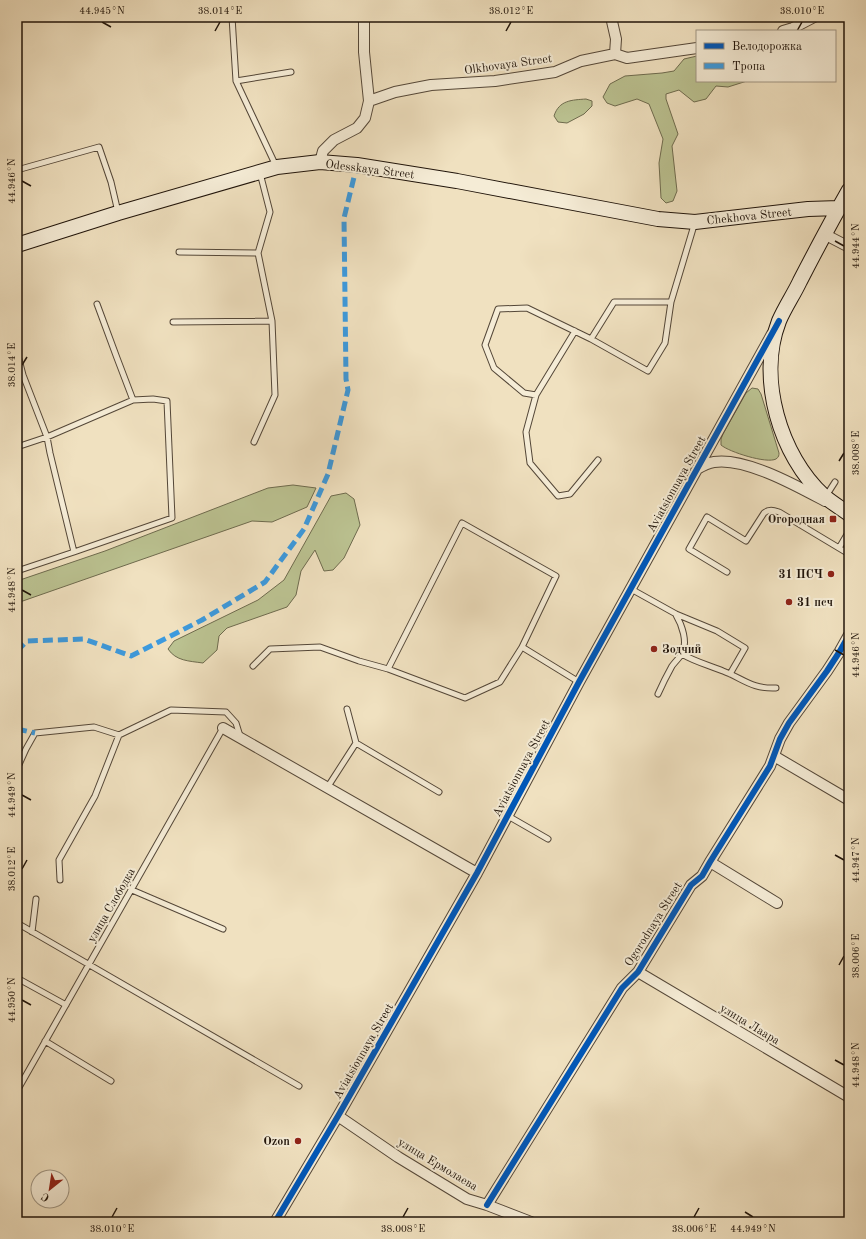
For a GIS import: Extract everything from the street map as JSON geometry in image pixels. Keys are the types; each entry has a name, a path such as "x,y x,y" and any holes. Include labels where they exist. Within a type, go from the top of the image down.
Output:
{"main road":[{"name":"Odesskaya Street","path":"17,245 118,213 277,167 320,162 380,168 658,219"},
{"name":"Aviatsionnaya Street","path":"779,321 824,234 849,190"},
{"name":"Chekhova Street","path":"658,219 695,222 808,209 839,208"},
{"path":"779,321 771,354 770,371 776,408 784,436 798,465 814,485 825,497 849,515"}],"street":[{"path":"320,162 323,151 334,140 357,128 365,118 369,101 364,52 364,17"},
{"path":"610,17 616,40 615,54"},
{"path":"786,30 814,17"},
{"name":"Olkhovaya Street","path":"369,101 395,92 430,85 495,81 555,72 581,61 615,54 627,58 696,48"},
{"path":"824,234 849,246"},
{"name":"Aviatsionnaya Street","path":"278,1221 477,873 579,682 779,321"},
{"path":"697,469 706,464 724,462 757,469 800,488 849,515"},
{"name":"Ogorodnaya Street","path":"487,1205 622,988 638,972 691,885 702,876 770,766 780,739 789,723 832,665 849,635"},
{"path":"223,728 477,873"},
{"path":"774,756 849,800"},
{"path":"710,862 776,903"},
{"name":"улица Лаара","path":"638,972 849,1098"},
{"name":"улица Ермолаева","path":"338,1116 398,1157 467,1199 531,1222"}],"lane":[{"path":"232,17 236,82 277,167"},
{"path":"236,82 291,72"},
{"path":"17,170 98,147 111,182 118,213"},
{"path":"254,442 275,395 272,321 258,253 270,212 260,172"},
{"path":"536,395 524,393 494,368 485,345 498,309 527,308 591,339 648,371 665,343 671,302 695,222"},
{"path":"179,252 258,253"},
{"path":"591,339 614,302 671,302"},
{"path":"97,304 133,400"},
{"path":"173,322 272,321"},
{"path":"575,331 536,395 526,432 530,463 558,496 570,494 598,460"},
{"path":"17,352 22,375 47,437 74,552"},
{"path":"17,447 47,437 133,400 152,399 167,402 172,518 17,571"},
{"path":"825,497 835,482"},
{"path":"727,572 689,549 707,517 746,541 764,514 767,511 772,510 778,512 849,554"},
{"path":"253,666 270,650 320,647 388,668 465,698 500,682 522,647 556,576 462,523 388,668"},
{"path":"839,548 849,531"},
{"path":"631,589 676,614 717,631 745,648 730,674"},
{"path":"658,694 672,667 682,654 684,636 681,623 676,614"},
{"path":"522,647 579,682"},
{"path":"682,654 730,674 748,684 767,689 776,688"},
{"path":"347,709 356,744 439,792"},
{"path":"60,880 59,860 95,796 119,735 170,710 226,712 236,723 240,738"},
{"path":"17,770 26,748 35,733 94,727 119,735"},
{"name":"улица Слободка","path":"17,1091 19,1084 45,1042 223,728"},
{"path":"327,788 356,744"},
{"path":"508,816 548,839"},
{"path":"132,890 223,929"},
{"path":"32,932 36,899"},
{"path":"17,923 299,1086"},
{"path":"17,978 66,1005"},
{"path":"45,1042 111,1082"}],"green space":[{"path":"696,56 696,82 744,82 728,87 716,86 706,99 694,102 679,90 666,94 666,99 678,134 672,146 677,191 673,201 666,203 661,198 659,163 663,139 649,104 637,99 615,106 607,103 603,97 610,84 625,76 674,71 684,59"},
{"path":"586,99 592,101 592,106 584,114 567,123 558,122 554,116 559,107 563,104 571,101"},
{"path":"752,388 758,389 761,394 779,453 776,459 757,459 732,451 721,445 723,434 746,393"},
{"path":"293,485 316,488 307,507 272,522 252,521 17,603 17,581 105,551 268,488"},
{"path":"346,493 354,499 360,525 344,558 333,570 324,571 315,550 301,571 296,595 287,607 227,628 219,636 217,650 203,663 183,660 171,653 168,649 174,641 258,600 284,580 331,496"}],"marked path":[{"path":"17,651 27,641 84,639 131,656 202,620 265,582 304,529 328,474 348,390 346,379 344,218 357,165"},
{"path":"17,729 35,733"}],"cycle path":[{"path":"275,1222 338,1116 477,873 579,682 779,321"},
{"path":"487,1205 622,988 638,972 691,885 702,876 770,766 780,739 789,723 827,671 849,635"}],"place":[{"name":"Огородная","path":"833,519"},
{"name":"31 ПСЧ","path":"831,574"},
{"name":"31 псч","path":"789,602"},
{"name":"Зодчий","path":"654,649"},
{"name":"Ozon","path":"298,1141"}]}
